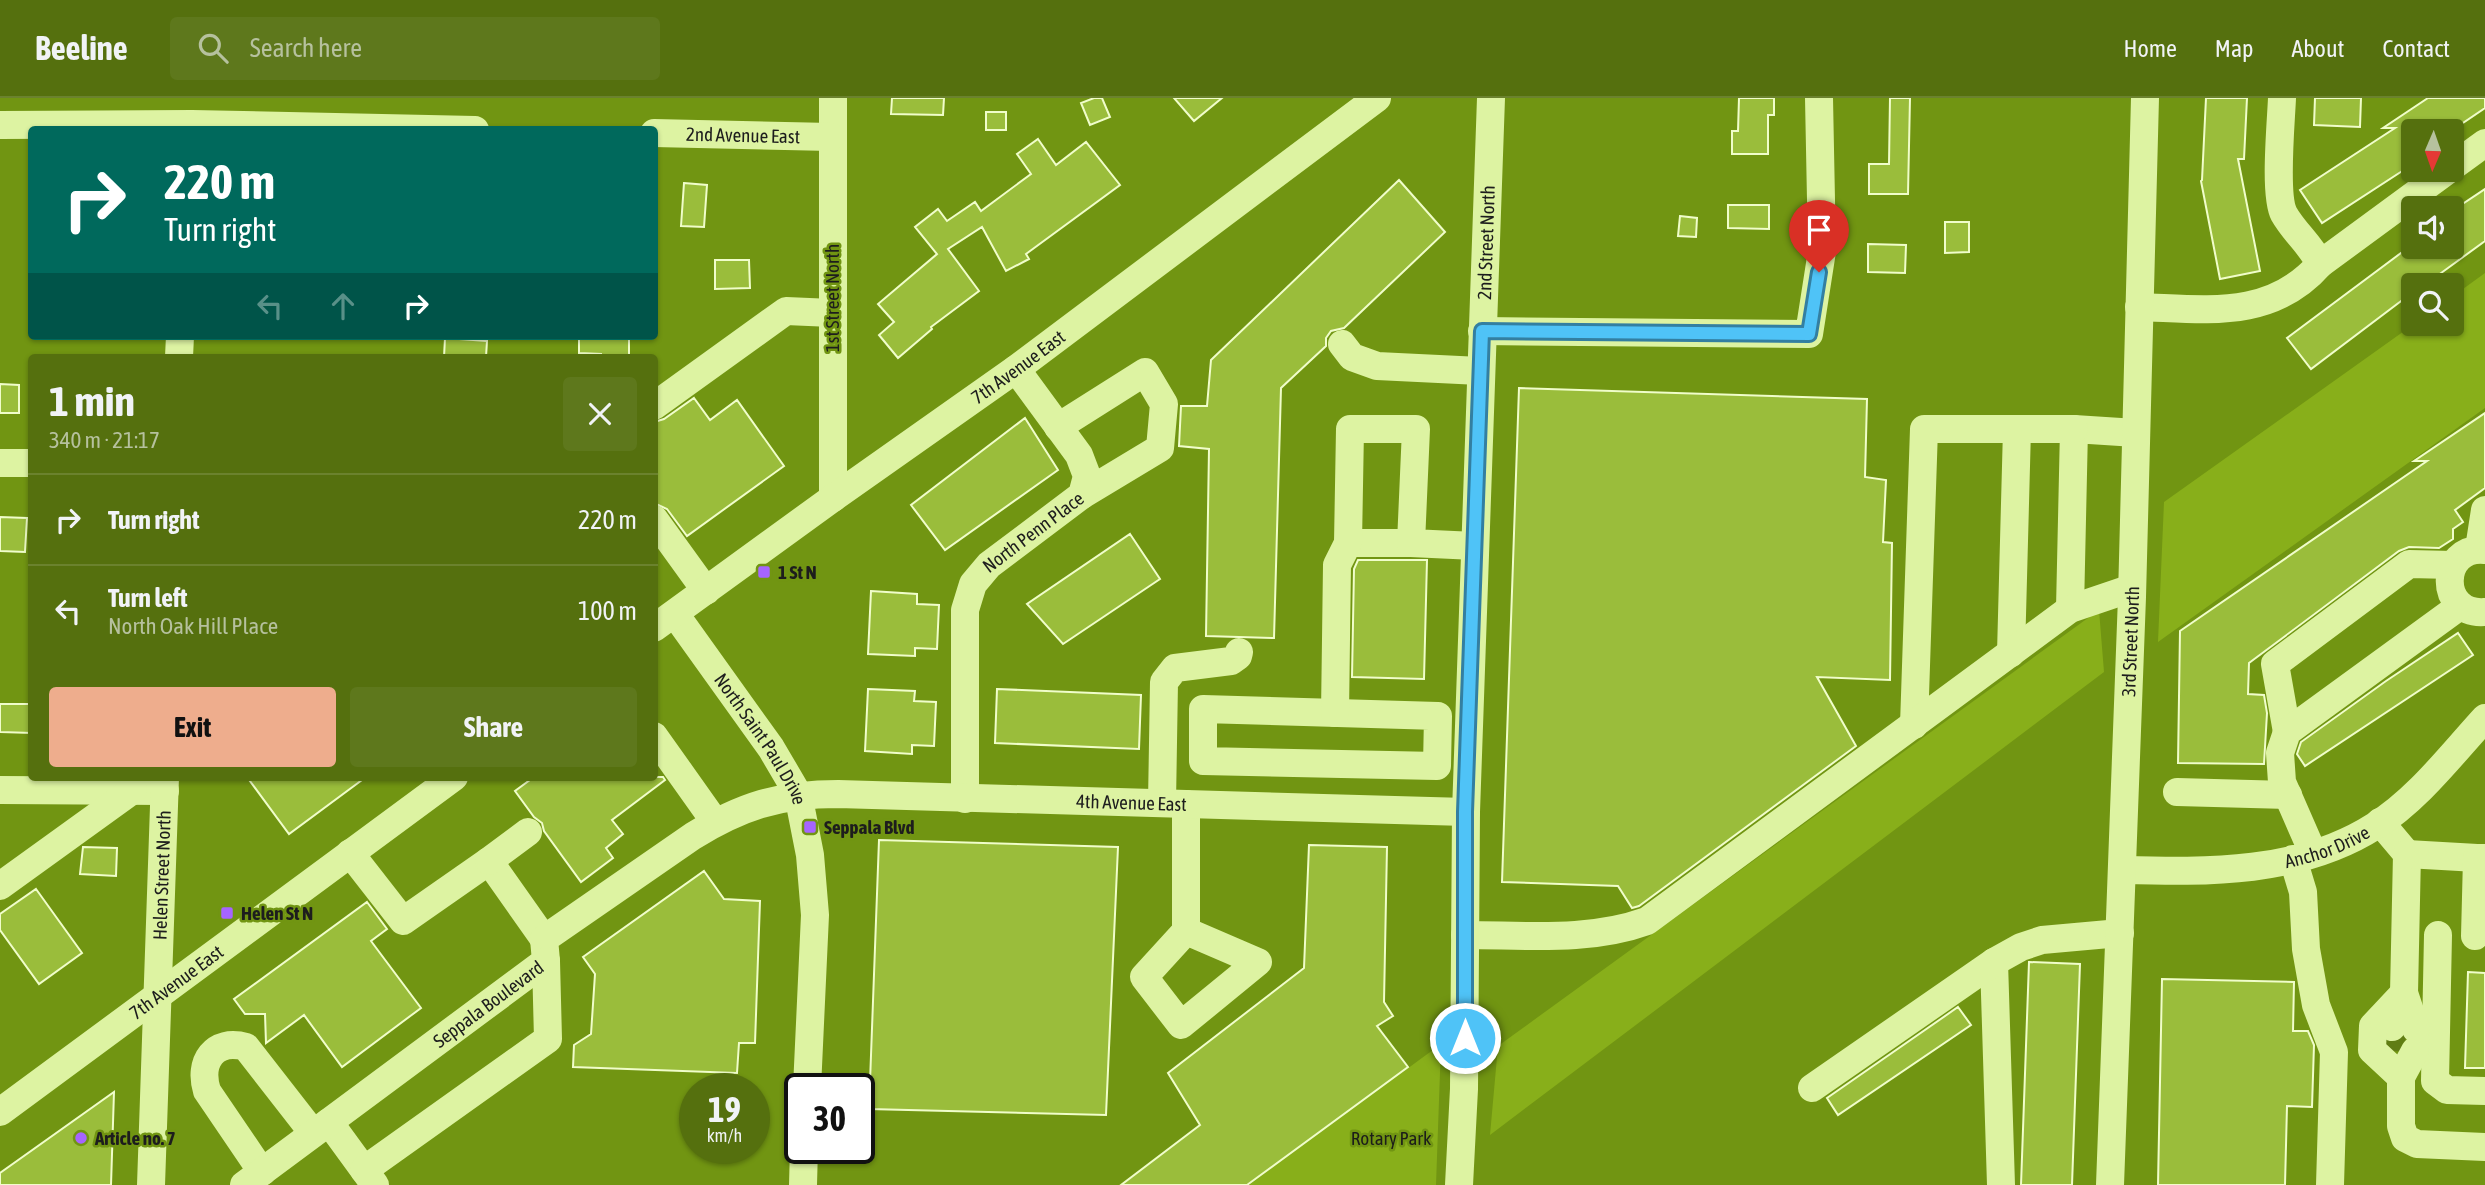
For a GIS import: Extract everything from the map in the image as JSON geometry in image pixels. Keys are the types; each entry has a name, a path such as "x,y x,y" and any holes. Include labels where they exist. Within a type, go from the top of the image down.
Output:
{"street":[{"name":"1st Street North","path":"833,98 833,498"},
{"name":"7th Avenue East","path":"665,621 1016,369 1377,98"},
{"name":"2nd Street North","path":"1459,1185 1464,1089 1465,812 1491,98"},
{"path":"1482,331 1809,334 1822,251 1819,98"},
{"name":"3rd Street North","path":"2110,1185 2132,588 2145,98"},
{"path":"2282,98 2278,180 2283,213 2313,249 2320,264"},
{"path":"0,125 183,117 385,126"},
{"name":"2nd Avenue East","path":"658,133 831,137"},
{"path":"2464,158 2485,143"},
{"path":"2139,307 2228,310 2266,303 2304,282 2320,264 2431,182"},
{"path":"658,403 786,311 832,313"},
{"path":"1342,344 1352,357 1377,366 1480,371"},
{"name":"North Penn Place","path":"965,799 965,610 973,584 989,565 1082,495 1087,476 1079,456 1016,369"},
{"path":"1058,427 1144,372 1164,404 1160,448 1082,495"},
{"path":"1335,713 1338,565 1348,543 1350,429 1416,429 1411,543"},
{"path":"1914,725 1924,429 2074,429 2136,433"},
{"path":"2011,653 2017,429"},
{"path":"2070,609 2074,429"},
{"path":"0,463 28,463"},
{"path":"2287,732 2473,609 2449,587 2449,575 2460,556 2482,549 2485,510"},
{"path":"658,525 706,591"},
{"path":"1348,543 1475,546"},
{"path":"2330,1185 2334,1052 2316,1005 2306,949 2303,856 2288,795 2282,782 2280,753 2287,732 2275,664 2409,564 2453,565"},
{"path":"1465,935 1560,937 1626,929 1647,921 2070,609 2132,588"},
{"name":"North Saint Paul Drive","path":"665,621 771,748 798,794 810,855 815,915 808,1073"},
{"path":"1186,931 1183,804 1164,682 1175,668 1231,661 1240,652"},
{"path":"1183,804 1203,761 1203,709 1469,717"},
{"path":"1203,761 1437,766 1438,716"},
{"name":"Anchor Drive","path":"2122,870 2220,871 2303,856 2332,847 2381,822 2418,792 2485,718"},
{"path":"658,742 715,822"},
{"name":"7th Avenue East","path":"0,1112 351,853 436,782"},
{"path":"0,790 133,790 165,784"},
{"name":"Helen Street North","path":"151,1185 165,784"},
{"path":"0,886 133,790"},
{"path":"2177,792 2288,795"},
{"name":"4th Avenue East","path":"798,794 1465,812"},
{"name":"Seppala Boulevard","path":"264,1177 321,1128 545,950 715,822 765,801 798,794"},
{"path":"2381,822 2407,854 2400,1126 2405,1138 2417,1144 2485,1146"},
{"path":"351,853 403,921 528,832"},
{"path":"2406,914 2438,935 2480,936 2481,858 2407,854"},
{"path":"264,1177 207,1091 203,1077 204,1065 217,1049 233,1043 246,1047 370,1177 548,1040 545,950 489,861"},
{"path":"1812,1088 1994,962 2021,947 2042,940 2120,933"},
{"path":"2438,935 2435,1081 2447,1090 2485,1091"},
{"path":"1994,962 2001,1185"},
{"path":"2402,1077 2372,1050 2373,1026 2404,993"},
{"path":"803,1185 804,1164"}],"green space":[{"path":"2485,273 2485,408 2158,642 2164,502 2401,333 2401,336 2464,336 2464,288"},
{"path":"2099,610 2104,672 1490,1135 1498,1046"},
{"name":"Rotary Park","path":"1441,1044 1436,1185 1249,1185"}],"building":[{"path":"892,98 944,98 943,115 891,114"},
{"path":"1102,98 1110,117 1090,125 1081,103"},
{"path":"1174,98 1222,98 1194,121"},
{"path":"1739,98 1774,98 1774,115 1768,115 1768,154 1732,154 1732,131 1738,131"},
{"path":"1890,98 1910,98 1908,194 1869,194 1869,164 1889,164"},
{"path":"2206,98 2247,98 2244,159 2238,159 2260,271 2220,279 2201,181"},
{"path":"2315,98 2361,98 2360,127 2314,125"},
{"path":"2428,98 2485,98 2485,108 2464,122 2464,119 2401,119 2401,172 2322,223 2300,190 2395,128 2383,128"},
{"path":"986,112 1006,112 1006,130 986,130"},
{"path":"1038,139 1056,165 1086,142 1120,185 1026,254 1029,259 1006,271 982,227 948,249 979,291 931,327 932,329 898,358 879,335 894,322 878,304 937,254 915,227 938,209 947,221 975,202 981,211 1031,174 1017,154"},
{"path":"1399,180 1445,232 1344,328 1331,331 1326,338 1326,346 1281,388 1274,638 1206,636 1209,449 1179,446 1181,406 1207,406 1211,360"},
{"path":"684,183 707,185 704,227 681,226"},
{"path":"2485,189 2485,241 2464,256 2464,203"},
{"path":"1728,205 1769,205 1769,229 1728,228"},
{"path":"1680,216 1697,218 1696,237 1678,236"},
{"path":"1945,222 1969,222 1969,252 1945,253"},
{"path":"1868,244 1906,245 1905,273 1868,272"},
{"path":"2401,253 2401,259 2460,259 2441,273 2401,273 2401,301 2311,369 2287,338"},
{"path":"715,260 749,260 750,288 715,289"},
{"path":"445,340 487,341 486,354 444,354"},
{"path":"579,340 629,340 629,354 579,353"},
{"path":"0,384 19,385 19,413 0,413"},
{"path":"1519,388 1867,399 1865,477 1886,480 1883,542 1892,543 1890,680 1817,677 1856,746 1639,906 1632,908 1618,886 1502,882"},
{"path":"694,398 710,420 737,400 784,466 687,536 667,509 658,505 658,421"},
{"path":"2485,413 2485,488 2455,510 2463,522 2453,529 2453,539 2439,548 2409,547 2399,551 2249,663 2248,694 2264,695 2267,713 2264,764 2178,763 2180,631 2427,461 2414,461"},
{"path":"1025,418 1058,470 945,550 911,505"},
{"path":"0,517 27,518 25,552 0,551"},
{"path":"1130,534 1160,579 1063,644 1027,604"},
{"path":"1358,560 1427,560 1424,679 1352,677 1354,569"},
{"path":"871,591 917,594 917,604 939,605 937,649 915,648 915,656 868,654"},
{"path":"2458,633 2473,655 2305,766 2297,754 2301,742"},
{"path":"868,689 915,691 914,701 936,702 934,746 912,745 912,754 865,751"},
{"path":"997,689 1141,695 1139,749 995,743"},
{"path":"0,704 28,704 28,733 0,732"},
{"path":"658,777 665,780 612,820 623,834 606,848 613,858 581,882 544,831 542,823 534,817 515,791 529,781 658,781"},
{"path":"250,781 361,781 289,834"},
{"path":"879,840 1118,847 1106,1115 875,1109 875,1073 870,1073"},
{"path":"1309,845 1387,847 1384,1002 1393,1016 1377,1026 1408,1067 1247,1185 1121,1185 1200,1125 1168,1073 1304,968"},
{"path":"83,847 117,848 116,876 80,874"},
{"path":"704,871 724,899 760,901 755,1043 739,1043 737,1073 573,1067 574,1045 591,1034 595,974 583,957"},
{"path":"36,889 82,953 39,984 0,930 0,914"},
{"path":"367,902 387,929 371,941 421,1008 342,1067 304,1015 266,1043 265,1014 245,1014 234,999"},
{"path":"2029,962 2080,964 2072,1185 2021,1185"},
{"path":"2468,972 2485,973 2485,1068 2465,1068"},
{"path":"2162,979 2294,982 2293,1031 2308,1031 2314,1045 2312,1107 2287,1106 2285,1185 2158,1185"},
{"path":"1958,1007 1971,1025 1838,1115 1827,1098"},
{"name":"Article no. 7","path":"114,1092 111,1185 0,1185 0,1173"}],"tunnel":[{"path":"2391,1051 2392,1027"}],"place":[{"name":"1 St N","path":"764,572"},
{"name":"Seppala Blvd","path":"810,827"},
{"name":"Helen St N","path":"227,913"},
{"name":"Article no. 7","path":"81,1138"}],"route":[{"path":"1465,1038 1465,812 1482,331 1809,334 1819,272"}]}
